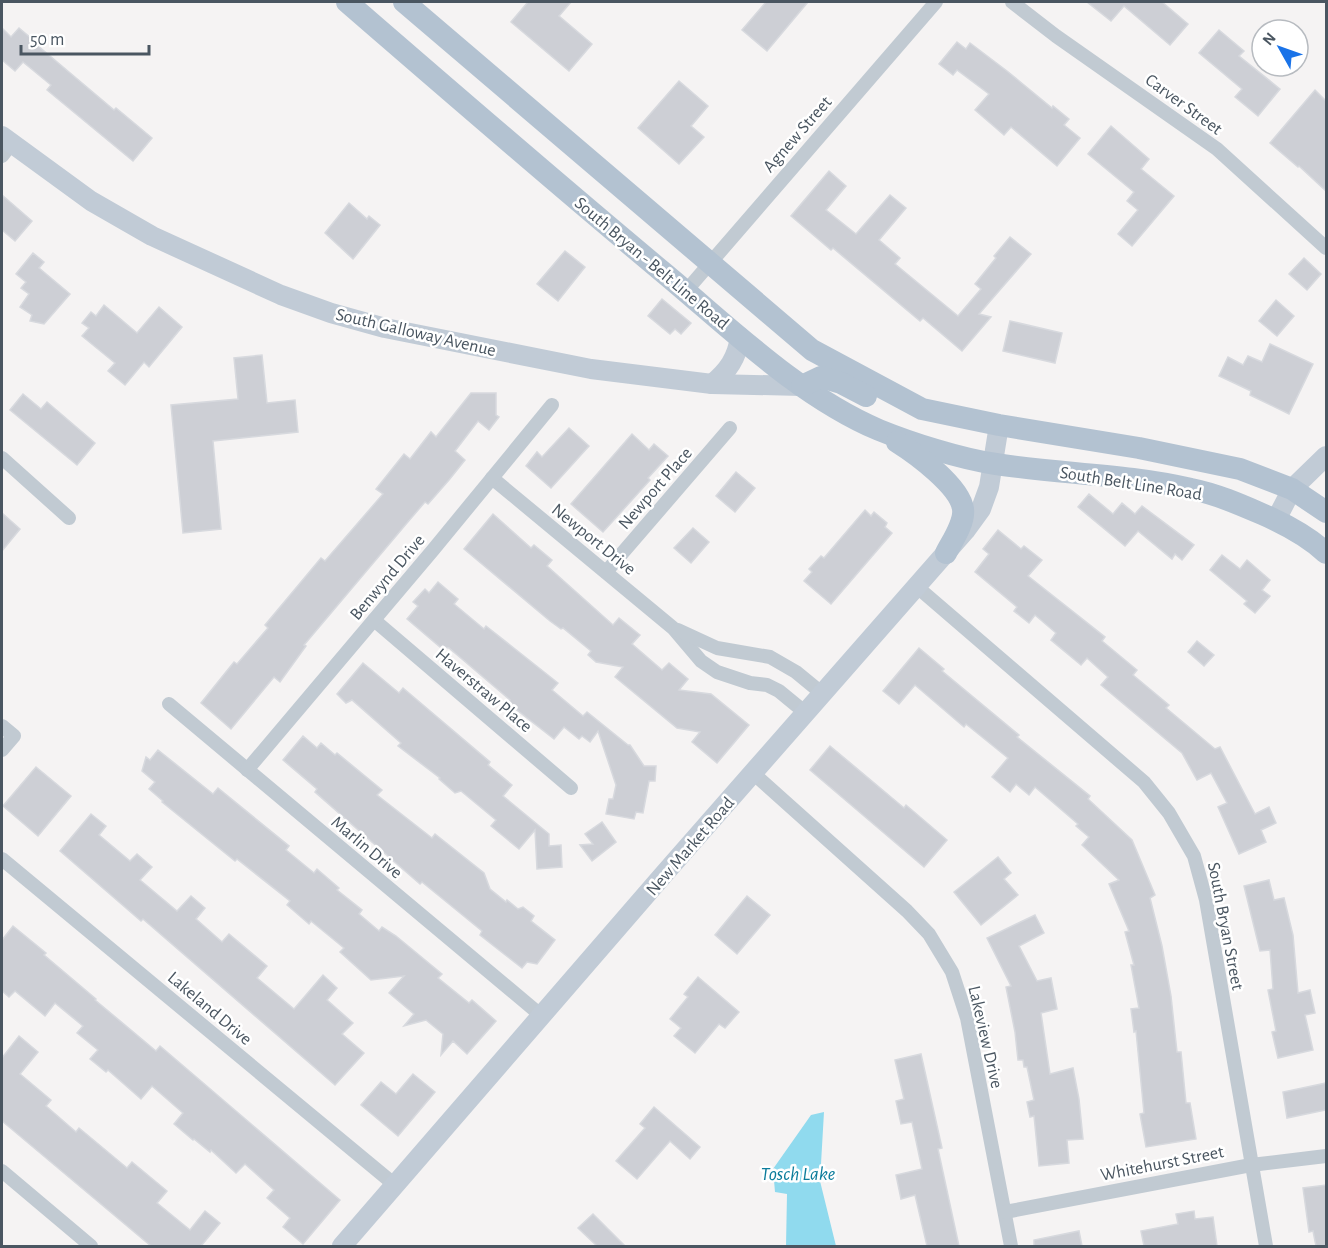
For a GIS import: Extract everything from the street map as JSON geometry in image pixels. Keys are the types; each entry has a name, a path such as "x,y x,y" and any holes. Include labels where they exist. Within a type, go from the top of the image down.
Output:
{"main road":[{"name":"South Bryan - Belt Line Road","path":"347,2 529,160 740,338 802,386 878,429 993,464"},
{"name":"South Bryan - Belt Line Road","path":"404,2 812,350 922,409 999,425"},
{"path":"529,160 554,131"},
{"path":"802,386 821,377 841,383 875,401 897,408 922,409"},
{"name":"South Belt Line Road","path":"999,425 1196,459 1240,469 1292,489 1326,512"},
{"path":"878,429 906,447 932,469 959,497 964,509 962,519 946,553"},
{"name":"South Belt Line Road","path":"993,464 1152,482 1193,489 1237,503 1276,520 1315,543 1326,553"}],"street":[{"name":"Agnew Street","path":"686,291 936,2"},
{"name":"Carver Street","path":"1012,2 1056,36 1216,149 1326,248"},
{"name":"South Galloway Avenue","path":"5,145 91,201 152,236 281,295 331,313 385,328 591,369 712,384 802,386"},
{"path":"712,384 730,366 736,355 740,338"},
{"name":"Benwynd Drive","path":"247,770 552,405"},
{"name":"New Market Road","path":"342,1246 965,531 981,509 989,487 999,425"},
{"name":"Newport Place","path":"606,572 730,428"},
{"path":"1276,520 1292,489 1326,456"},
{"path":"2,458 69,518"},
{"name":"Newport Drive","path":"492,478 673,628 701,661 717,672 750,683 767,685 779,691 807,714"},
{"name":"South Bryan Street","path":"916,586 1144,782 1174,822 1194,856 1206,900 1266,1246"},
{"name":"Haverstraw Place","path":"374,620 571,788"},
{"name":"Newport Drive","path":"673,628 717,648 771,657 796,672 824,694"},
{"name":"Marlin Drive","path":"170,704 543,1017"},
{"path":"2,726 14,736 2,750"},
{"name":"Lakeview Drive","path":"753,773 907,911 929,934 952,972 967,1018 1011,1246"},
{"name":"Lakeland Drive","path":"2,859 394,1185"},
{"name":"Whitehurst Street","path":"1005,1212 1251,1165 1326,1156"},
{"path":"2,1171 91,1246"}],"water":[{"name":"Tosch Lake","path":"824,1112 820,1181 836,1246 786,1246 787,1194 775,1192 773,1169 811,1115"}],"building":[{"path":"528,2 571,2 559,16 592,44 569,71 511,22"},
{"path":"766,2 808,2 767,51 742,30"},
{"path":"1087,2 1162,2 1188,24 1170,45 1124,6 1111,21"},
{"path":"2,28 11,37 19,28 114,110 116,108 152,138 133,161 47,90 51,85 23,62 15,71 2,60"},
{"path":"1219,30 1244,51 1239,56 1250,65 1250,78 1266,78 1280,89 1258,116 1235,97 1242,89 1199,53"},
{"path":"957,42 966,49 970,43 1069,119 1064,125 1080,138 1057,166 1011,127 1004,135 975,110 989,94 957,70 953,75 939,64"},
{"path":"679,81 708,106 691,126 704,137 679,164 638,128"},
{"path":"1315,90 1326,101 1326,191 1270,143"},
{"path":"1111,126 1149,159 1141,169 1174,196 1132,246 1118,234 1138,210 1127,201 1134,192 1088,154"},
{"path":"829,171 846,186 826,210 856,234 890,195 906,208 879,240 900,258 895,264 958,316 981,289 975,284 1010,237 1031,254 979,314 991,317 962,351 923,318 920,321 791,216"},
{"path":"2,195 32,221 15,241 2,230"},
{"path":"349,203 367,219 369,216 380,225 353,259 325,233"},
{"path":"565,251 585,267 558,301 537,284"},
{"path":"33,253 44,262 39,268 70,294 44,324 30,321 32,315 20,307 29,294 21,288 26,282 16,274"},
{"path":"1304,258 1321,274 1307,290 1289,274"},
{"path":"662,299 691,323 681,334 675,329 670,334 648,316"},
{"path":"1276,300 1294,316 1277,336 1259,321"},
{"path":"104,305 137,333 159,307 182,327 149,367 144,362 125,385 108,371 115,363 82,336 89,328 82,323 91,312 96,316"},
{"path":"1010,321 1062,333 1055,363 1003,351"},
{"path":"1270,344 1313,364 1289,414 1250,395 1251,391 1219,376 1228,357 1243,365 1248,356 1262,362"},
{"path":"262,355 267,403 295,400 298,432 213,441 221,529 183,533 171,405 238,399 234,358"},
{"path":"471,393 496,393 496,415 499,417 489,430 478,421 455,451 465,460 449,480 428,504 425,502 304,645 306,646 280,682 274,677 231,729 201,703 234,662 237,664 268,628 265,625 321,558 325,561 383,494 376,489 404,454 410,459 431,432 436,437"},
{"path":"23,394 41,409 47,402 95,443 77,465 10,410"},
{"path":"569,428 589,446 551,488 526,466 537,452 542,457"},
{"path":"632,434 649,450 654,444 668,456 648,478 650,480 603,532 571,504"},
{"path":"736,472 755,488 735,512 716,496"},
{"path":"1089,494 1113,514 1122,503 1135,514 1142,506 1194,545 1182,560 1175,554 1172,559 1138,531 1125,546 1078,507"},
{"path":"865,510 871,516 874,512 887,523 885,527 892,533 831,604 804,581 812,572 809,569 821,556 824,558"},
{"path":"2,513 20,529 2,551"},
{"path":"493,514 531,548 534,545 552,560 547,566 613,625 619,618 640,635 632,644 662,670 669,663 688,679 679,690 711,694 749,725 717,763 692,742 700,732 677,728 615,677 623,667 596,662 588,655 591,651 563,628 561,629 550,621 464,549"},
{"path":"693,528 709,542 691,563 674,548"},
{"path":"998,530 1021,549 1024,546 1042,560 1028,576 1105,637 1102,641 1137,670 1133,675 1169,705 1166,708 1215,749 1220,747 1255,814 1269,807 1276,823 1261,830 1266,842 1239,854 1218,807 1227,803 1211,773 1197,780 1182,753 1101,685 1108,677 1087,658 1081,665 1051,640 1056,633 1035,615 1029,623 1014,611 1017,607 975,572 989,554 983,549"},
{"path":"1222,555 1240,569 1247,560 1270,580 1262,590 1270,596 1255,613 1244,604 1247,601 1210,570"},
{"path":"438,582 458,599 454,604 484,629 486,626 558,683 552,690 583,716 587,712 630,745 644,766 656,766 655,781 649,781 643,813 636,812 634,819 606,814 609,799 613,799 616,785 598,731 590,742 582,736 579,739 564,727 554,739 508,703 510,700 449,648 440,647 407,619 418,606 413,602 425,589 429,593"},
{"path":"1197,641 1214,655 1204,666 1188,652"},
{"path":"919,648 944,669 942,671 1019,735 1017,737 1090,796 1088,799 1132,840 1155,895 1150,898 1171,996 1177,1052 1181,1052 1186,1103 1190,1103 1196,1139 1146,1147 1140,1114 1144,1113 1136,1031 1134,1032 1131,1009 1139,1008 1131,965 1134,965 1125,932 1129,931 1109,884 1119,880 1082,845 1089,837 1076,826 1078,824 1035,787 1029,795 1016,784 1010,792 992,777 1008,758 966,724 964,727 915,685 899,704 883,691"},
{"path":"363,663 399,693 403,688 490,762 488,765 512,785 503,796 549,834 549,846 561,845 562,867 537,869 535,830 519,849 491,826 496,820 461,791 455,793 440,778 398,746 401,743 352,700 346,703 337,694"},
{"path":"303,736 317,748 321,743 335,755 337,753 382,790 377,795 432,838 435,834 484,873 490,889 506,902 507,900 518,909 523,907 534,916 531,921 555,940 537,964 527,962 522,968 480,935 482,931 422,882 420,884 315,792 317,789 283,760"},
{"path":"830,746 904,808 906,805 947,840 924,867 810,770"},
{"path":"158,750 213,794 218,788 289,846 286,850 314,873 317,869 339,888 337,890 362,910 359,914 379,931 382,927 396,936 442,974 438,978 469,1003 472,1000 496,1021 467,1054 453,1041 441,1055 443,1034 426,1020 404,1026 414,1014 389,993 404,976 371,980 340,952 344,948 311,921 309,924 287,905 290,901 237,859 235,861 162,802 149,789 155,782 142,771 146,757 150,760"},
{"path":"36,767 71,796 38,836 3,806"},
{"path":"91,814 106,826 99,835 130,861 137,854 152,867 140,880 177,911 191,896 205,908 196,919 222,942 229,934 267,966 257,978 294,1009 323,975 337,988 327,1000 353,1023 342,1034 364,1053 335,1085 143,919 141,921 60,851"},
{"path":"602,822 616,842 592,861 580,845 593,844 585,834"},
{"path":"998,857 1011,873 1004,879 1018,895 981,925 954,892"},
{"path":"1269,880 1274,900 1284,898 1293,935 1298,993 1310,990 1315,1013 1305,1015 1313,1050 1278,1058 1272,1032 1276,1031 1268,990 1273,989 1270,950 1260,951 1244,886"},
{"path":"747,896 770,915 737,954 715,935"},
{"path":"1035,915 1044,933 1019,946 1037,981 1051,978 1057,1009 1041,1013 1050,1074 1073,1068 1083,1139 1067,1140 1069,1163 1039,1166 1034,1116 1030,1117 1027,1102 1034,1100 1027,1067 1024,1067 1023,1060 1018,1060 1006,987 1011,986 987,938"},
{"path":"13,926 46,953 44,955 95,1000 156,1051 160,1046 340,1200 303,1244 283,1227 290,1218 267,1198 274,1190 245,1164 236,1173 211,1150 210,1152 174,1124 183,1113 152,1086 141,1099 108,1070 106,1072 90,1059 98,1050 77,1033 83,1026 55,1003 45,1016 15,991 9,997 2,991 2,940"},
{"path":"698,977 739,1012 725,1028 719,1024 695,1053 674,1036 681,1028 670,1019 688,997 684,994"},
{"path":"19,1036 38,1052 20,1074 51,1100 46,1106 76,1132 79,1128 127,1168 132,1162 167,1191 157,1203 190,1230 205,1211 220,1223 201,1246 151,1246 2,1121 2,1058"},
{"path":"921,1054 942,1148 938,1149 959,1246 927,1246 915,1195 901,1199 896,1175 922,1169 912,1122 901,1124 896,1101 904,1099 895,1060"},
{"path":"413,1074 435,1092 398,1136 361,1105 381,1082 396,1094"},
{"path":"1326,1083 1326,1110 1287,1118 1283,1092"},
{"path":"654,1107 700,1147 690,1159 670,1141 637,1179 616,1161 645,1128 640,1124"},
{"path":"1326,1185 1326,1246 1316,1246 1313,1231 1309,1232 1303,1188"},
{"path":"1194,1211 1195,1219 1213,1217 1217,1246 1144,1246 1141,1231 1178,1224 1176,1214"},
{"path":"593,1214 625,1246 597,1246 578,1228"},
{"path":"1079,1231 1082,1246 1034,1246 1034,1240"}]}
